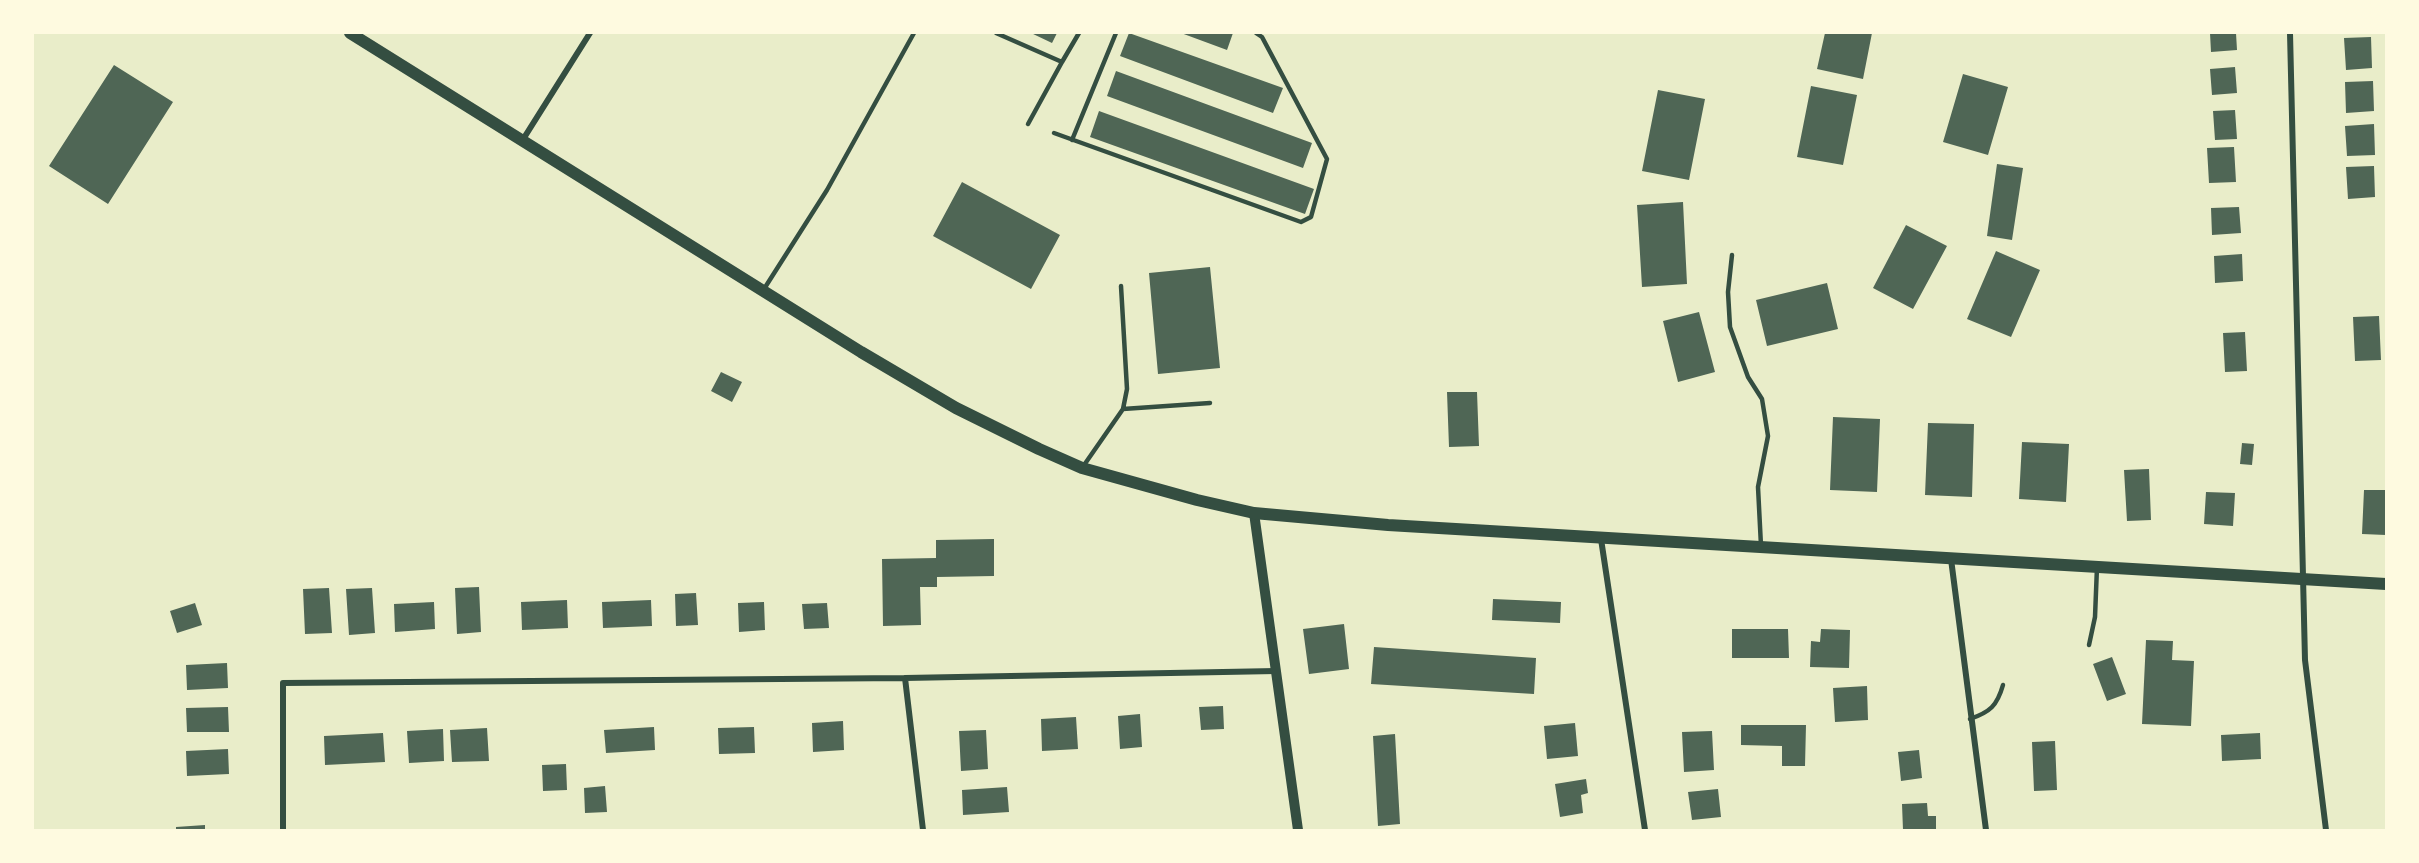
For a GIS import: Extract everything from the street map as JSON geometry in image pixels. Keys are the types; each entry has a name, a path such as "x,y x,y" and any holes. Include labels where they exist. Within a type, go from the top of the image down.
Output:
{"main road":[{"path":"350,33 762,291 956,408 1082,468 1197,500 1254,513 1388,525 2386,584"}],"street":[{"path":"522,141 590,33"},
{"path":"2290,33 2305,660 2326,830"},
{"path":"1254,513 1298,830"},
{"path":"1601,539 1645,830"},
{"path":"1951,559 1986,830"},
{"path":"283,830 283,683 905,678 1276,671"},
{"path":"905,678 923,830"}],"lane":[{"path":"762,291 827,190 914,33"},
{"path":"996,33 1062,62"},
{"path":"1028,124 1079,33"},
{"path":"1072,140 1116,33"},
{"path":"1054,133 1301,222 1311,217 1327,159 1262,37 1256,33"},
{"path":"1732,255 1728,292 1730,327 1744,369 1762,399 1768,436 1758,487 1761,548"},
{"path":"1082,468 1123,410 1127,388 1121,286"},
{"path":"1123,410 1210,403"},
{"path":"2089,645 2095,617 2097,567"},
{"path":"1970,719 1990,712 1998,701 2003,685"}],"building":[{"path":"1031,33 1057,33 1052,43"},
{"path":"1129,33 1283,88 1273,113 1120,56"},
{"path":"1181,33 1233,33 1227,50"},
{"path":"1825,33 1872,33 1863,79 1817,69"},
{"path":"2210,33 2236,33 2237,50 2211,52"},
{"path":"2371,37 2372,68 2346,70 2344,38"},
{"path":"114,65 173,102 108,204 49,166"},
{"path":"2235,67 2237,93 2212,95 2210,69"},
{"path":"1116,71 1312,143 1303,168 1107,96"},
{"path":"1963,74 2008,87 1988,155 1943,142"},
{"path":"2373,81 2374,111 2346,113 2345,82"},
{"path":"1811,86 1857,95 1843,165 1797,157"},
{"path":"1658,90 1705,99 1689,180 1642,171"},
{"path":"2235,110 2237,139 2215,140 2213,111"},
{"path":"1099,111 1314,189 1305,214 1090,137"},
{"path":"2374,124 2375,155 2347,156 2345,126"},
{"path":"2234,147 2236,182 2209,183 2207,148"},
{"path":"1997,164 2023,168 2012,240 1987,236"},
{"path":"2374,166 2375,197 2348,199 2346,167"},
{"path":"962,182 1060,235 1031,289 933,236"},
{"path":"1683,202 1687,284 1642,287 1637,205"},
{"path":"2239,207 2241,233 2212,235 2211,208"},
{"path":"1906,225 1947,246 1913,309 1873,288"},
{"path":"1996,251 2040,270 2011,337 1967,319"},
{"path":"2242,254 2243,281 2215,283 2214,256"},
{"path":"1210,267 1220,368 1158,374 1149,273"},
{"path":"1827,283 1838,329 1767,346 1756,300"},
{"path":"1699,312 1715,372 1678,382 1663,321"},
{"path":"2379,316 2381,360 2355,361 2353,317"},
{"path":"2245,332 2247,371 2225,372 2223,333"},
{"path":"721,372 742,382 732,402 711,391"},
{"path":"1447,392 1477,392 1479,446 1449,447"},
{"path":"1833,417 1880,419 1877,492 1830,490"},
{"path":"1928,423 1974,424 1972,497 1925,495"},
{"path":"2022,442 2069,444 2066,502 2019,499"},
{"path":"2242,443 2254,444 2252,465 2240,464"},
{"path":"2149,469 2151,520 2127,521 2124,470"},
{"path":"2364,490 2386,490 2386,535 2362,534"},
{"path":"2206,492 2235,493 2233,526 2204,524"},
{"path":"994,539 994,576 937,577 937,587 920,587 921,625 883,626 882,559 936,558 936,540"},
{"path":"479,587 481,632 457,634 455,588"},
{"path":"329,588 332,633 305,634 303,589"},
{"path":"372,588 375,633 349,635 346,589"},
{"path":"696,593 698,625 676,626 675,594"},
{"path":"1493,599 1561,602 1560,623 1492,620"},
{"path":"567,600 568,628 522,630 521,602"},
{"path":"651,600 652,626 603,628 602,602"},
{"path":"434,602 435,629 395,632 394,604"},
{"path":"764,602 765,630 739,632 738,603"},
{"path":"195,603 202,625 177,633 170,611"},
{"path":"827,603 829,628 804,629 802,604"},
{"path":"1344,624 1349,669 1309,674 1303,629"},
{"path":"1732,629 1788,629 1789,658 1732,658"},
{"path":"1821,629 1850,630 1849,668 1810,667 1811,641 1820,642"},
{"path":"2146,640 2173,641 2172,660 2194,661 2191,726 2142,724"},
{"path":"1374,647 1536,658 1534,694 1371,684"},
{"path":"2112,657 2126,694 2107,701 2093,664"},
{"path":"227,663 228,688 187,690 186,665"},
{"path":"1867,686 1868,720 1835,722 1833,688"},
{"path":"1223,706 1224,729 1201,730 1199,707"},
{"path":"228,707 229,732 187,732 186,708"},
{"path":"1140,714 1142,747 1120,749 1118,716"},
{"path":"1076,717 1078,749 1042,751 1041,719"},
{"path":"843,721 844,750 813,752 812,723"},
{"path":"1575,723 1578,756 1547,759 1544,726"},
{"path":"1741,725 1806,725 1805,766 1782,766 1782,746 1741,745"},
{"path":"654,727 655,750 606,753 604,730"},
{"path":"754,727 755,753 719,754 718,728"},
{"path":"487,728 489,761 452,762 450,730"},
{"path":"443,729 444,761 409,763 407,731"},
{"path":"986,730 988,769 961,771 959,731"},
{"path":"1712,731 1714,770 1684,772 1682,732"},
{"path":"383,733 385,762 325,765 324,736"},
{"path":"2260,733 2261,759 2222,761 2221,735"},
{"path":"1395,734 1400,824 1378,826 1373,736"},
{"path":"2055,741 2057,790 2034,791 2032,742"},
{"path":"228,749 229,774 187,776 186,751"},
{"path":"1919,750 1922,778 1901,781 1898,752"},
{"path":"566,764 567,790 543,791 542,765"},
{"path":"1586,779 1588,793 1581,795 1583,813 1560,817 1555,784"},
{"path":"605,786 607,812 585,813 584,788"},
{"path":"1007,787 1009,812 963,815 962,790"},
{"path":"1718,789 1721,817 1692,820 1688,792"},
{"path":"1927,803 1928,816 1936,816 1936,830 1903,830 1902,804"},
{"path":"205,825 205,830 176,830 176,827"}]}
